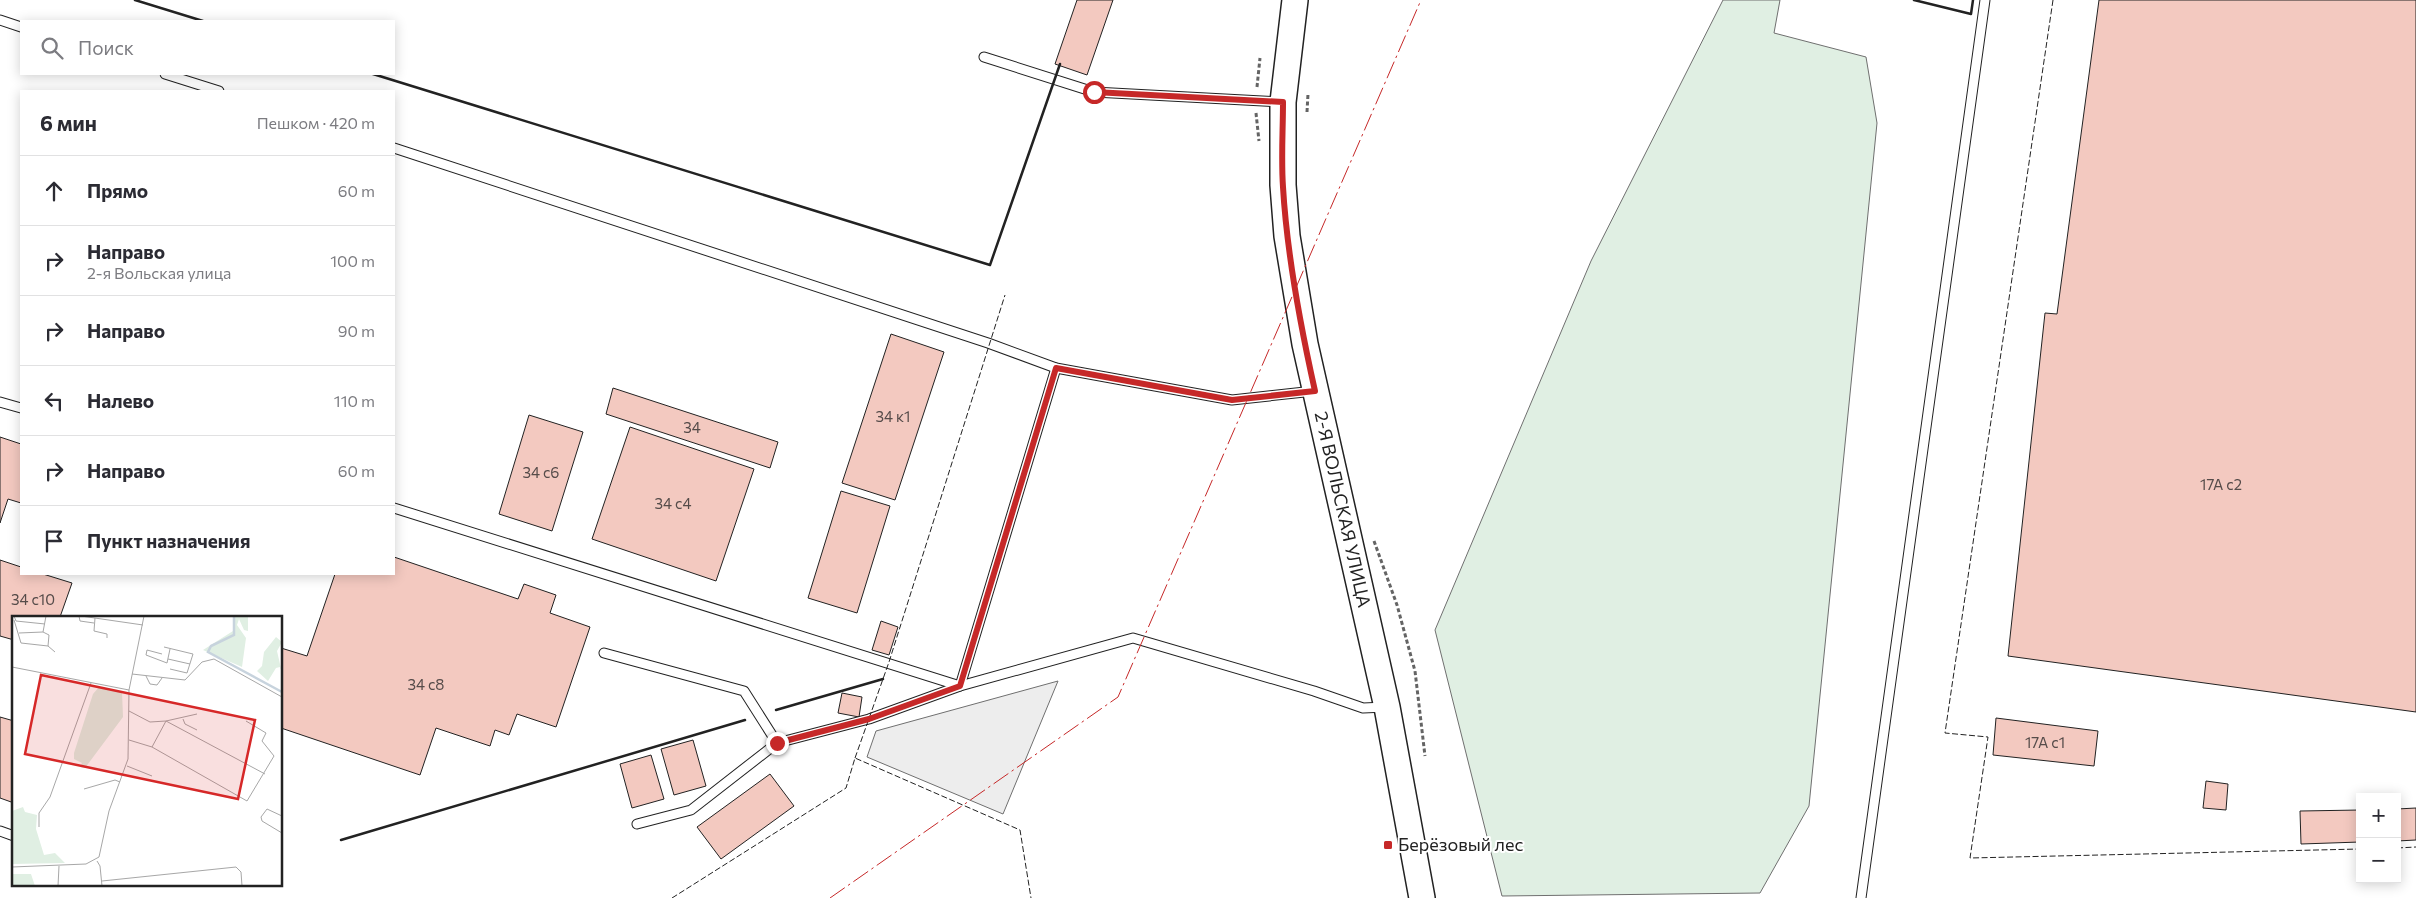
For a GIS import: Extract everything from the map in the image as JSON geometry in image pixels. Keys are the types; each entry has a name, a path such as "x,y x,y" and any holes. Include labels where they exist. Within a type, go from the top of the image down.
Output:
{"main road":[{"name":"2-Я ВОЛЬСКАЯ УЛИЦА","path":"1295,0 1283,102 1283,185 1287,236 1305,344 1387,707 1422,898"}],"lane":[{"path":"1861,898 1985,0"},
{"path":"0,20 20,27"},
{"path":"984,57 1094,92 1283,102"},
{"path":"169,75 216,90"},
{"path":"395,148 988,343 1056,368 1232,400 1315,391"},
{"path":"960,686 1056,368"},
{"path":"0,402 20,408"},
{"path":"395,508 960,686"},
{"path":"637,824 690,810 777,743 869,719 960,686 1133,638 1314,691 1362,708 1387,707"},
{"path":"604,653 744,691 777,743"},
{"path":"0,831 12,835"}],"path":[{"path":"1307,122 1309,86"},
{"path":"1373,538 1397,605 1415,671 1425,756"}],"green space":[{"path":"1723,0 1780,0 1774,33 1866,57 1877,123 1809,806 1760,893 1502,896 1435,630 1591,261"}],"shaded area":[{"path":"1058,681 1003,814 867,757 876,731"}],"building":[{"path":"1077,0 1113,0 1087,75 1055,64"},
{"path":"2099,0 2416,0 2416,712 2008,656 2045,313 2057,314"},
{"path":"891,334 944,352 895,500 842,483"},
{"path":"613,388 778,442 770,468 606,414"},
{"path":"529,415 583,432 552,531 499,514"},
{"path":"630,427 754,469 716,581 592,539"},
{"path":"0,437 20,444 20,503 8,499 0,523"},
{"path":"841,491 890,506 857,613 808,598"},
{"path":"395,557 518,599 524,584 556,595 550,613 590,627 556,727 517,714 509,735 495,730 490,746 436,728 420,775 282,728 282,648 307,656 335,575 395,575"},
{"path":"0,560 20,567 20,575 46,575 72,583 60,616 12,616 12,639 0,636"},
{"path":"881,621 898,627 889,655 872,650"},
{"path":"842,693 862,697 859,717 838,713"},
{"path":"0,717 12,720 12,802 0,798"},
{"path":"1996,718 2098,731 2094,766 1993,755"},
{"path":"693,740 706,786 674,795 661,749"},
{"path":"651,755 664,799 632,808 620,764"},
{"path":"770,774 794,806 721,859 697,827"},
{"path":"2206,781 2228,784 2226,810 2203,808"},
{"path":"2416,808 2416,840 2401,841 2401,809"},
{"path":"2356,810 2356,842 2301,844 2300,811"}],"fence":[{"path":"2053,0 1945,733 1988,737 1970,858 2356,849"},
{"path":"855,758 889,662 1005,295"},
{"path":"672,898 846,788 855,758 1020,830 1031,898"},
{"path":"2401,848 2416,847"}],"wall":[{"path":"135,0 200,20"},
{"path":"1914,0 1971,14 1973,0"},
{"path":"376,75 990,265 1060,64"},
{"path":"776,710 883,679"},
{"path":"341,840 745,720"}],"power":[{"path":"830,898 1118,697 1421,0"}],"place":[{"name":"Берёзовый лес","path":"1388,845"}],"route":[{"path":"777,743 869,719 960,686 1056,368 1232,400 1315,391 1287,236 1283,185 1283,102 1094,92"}]}
